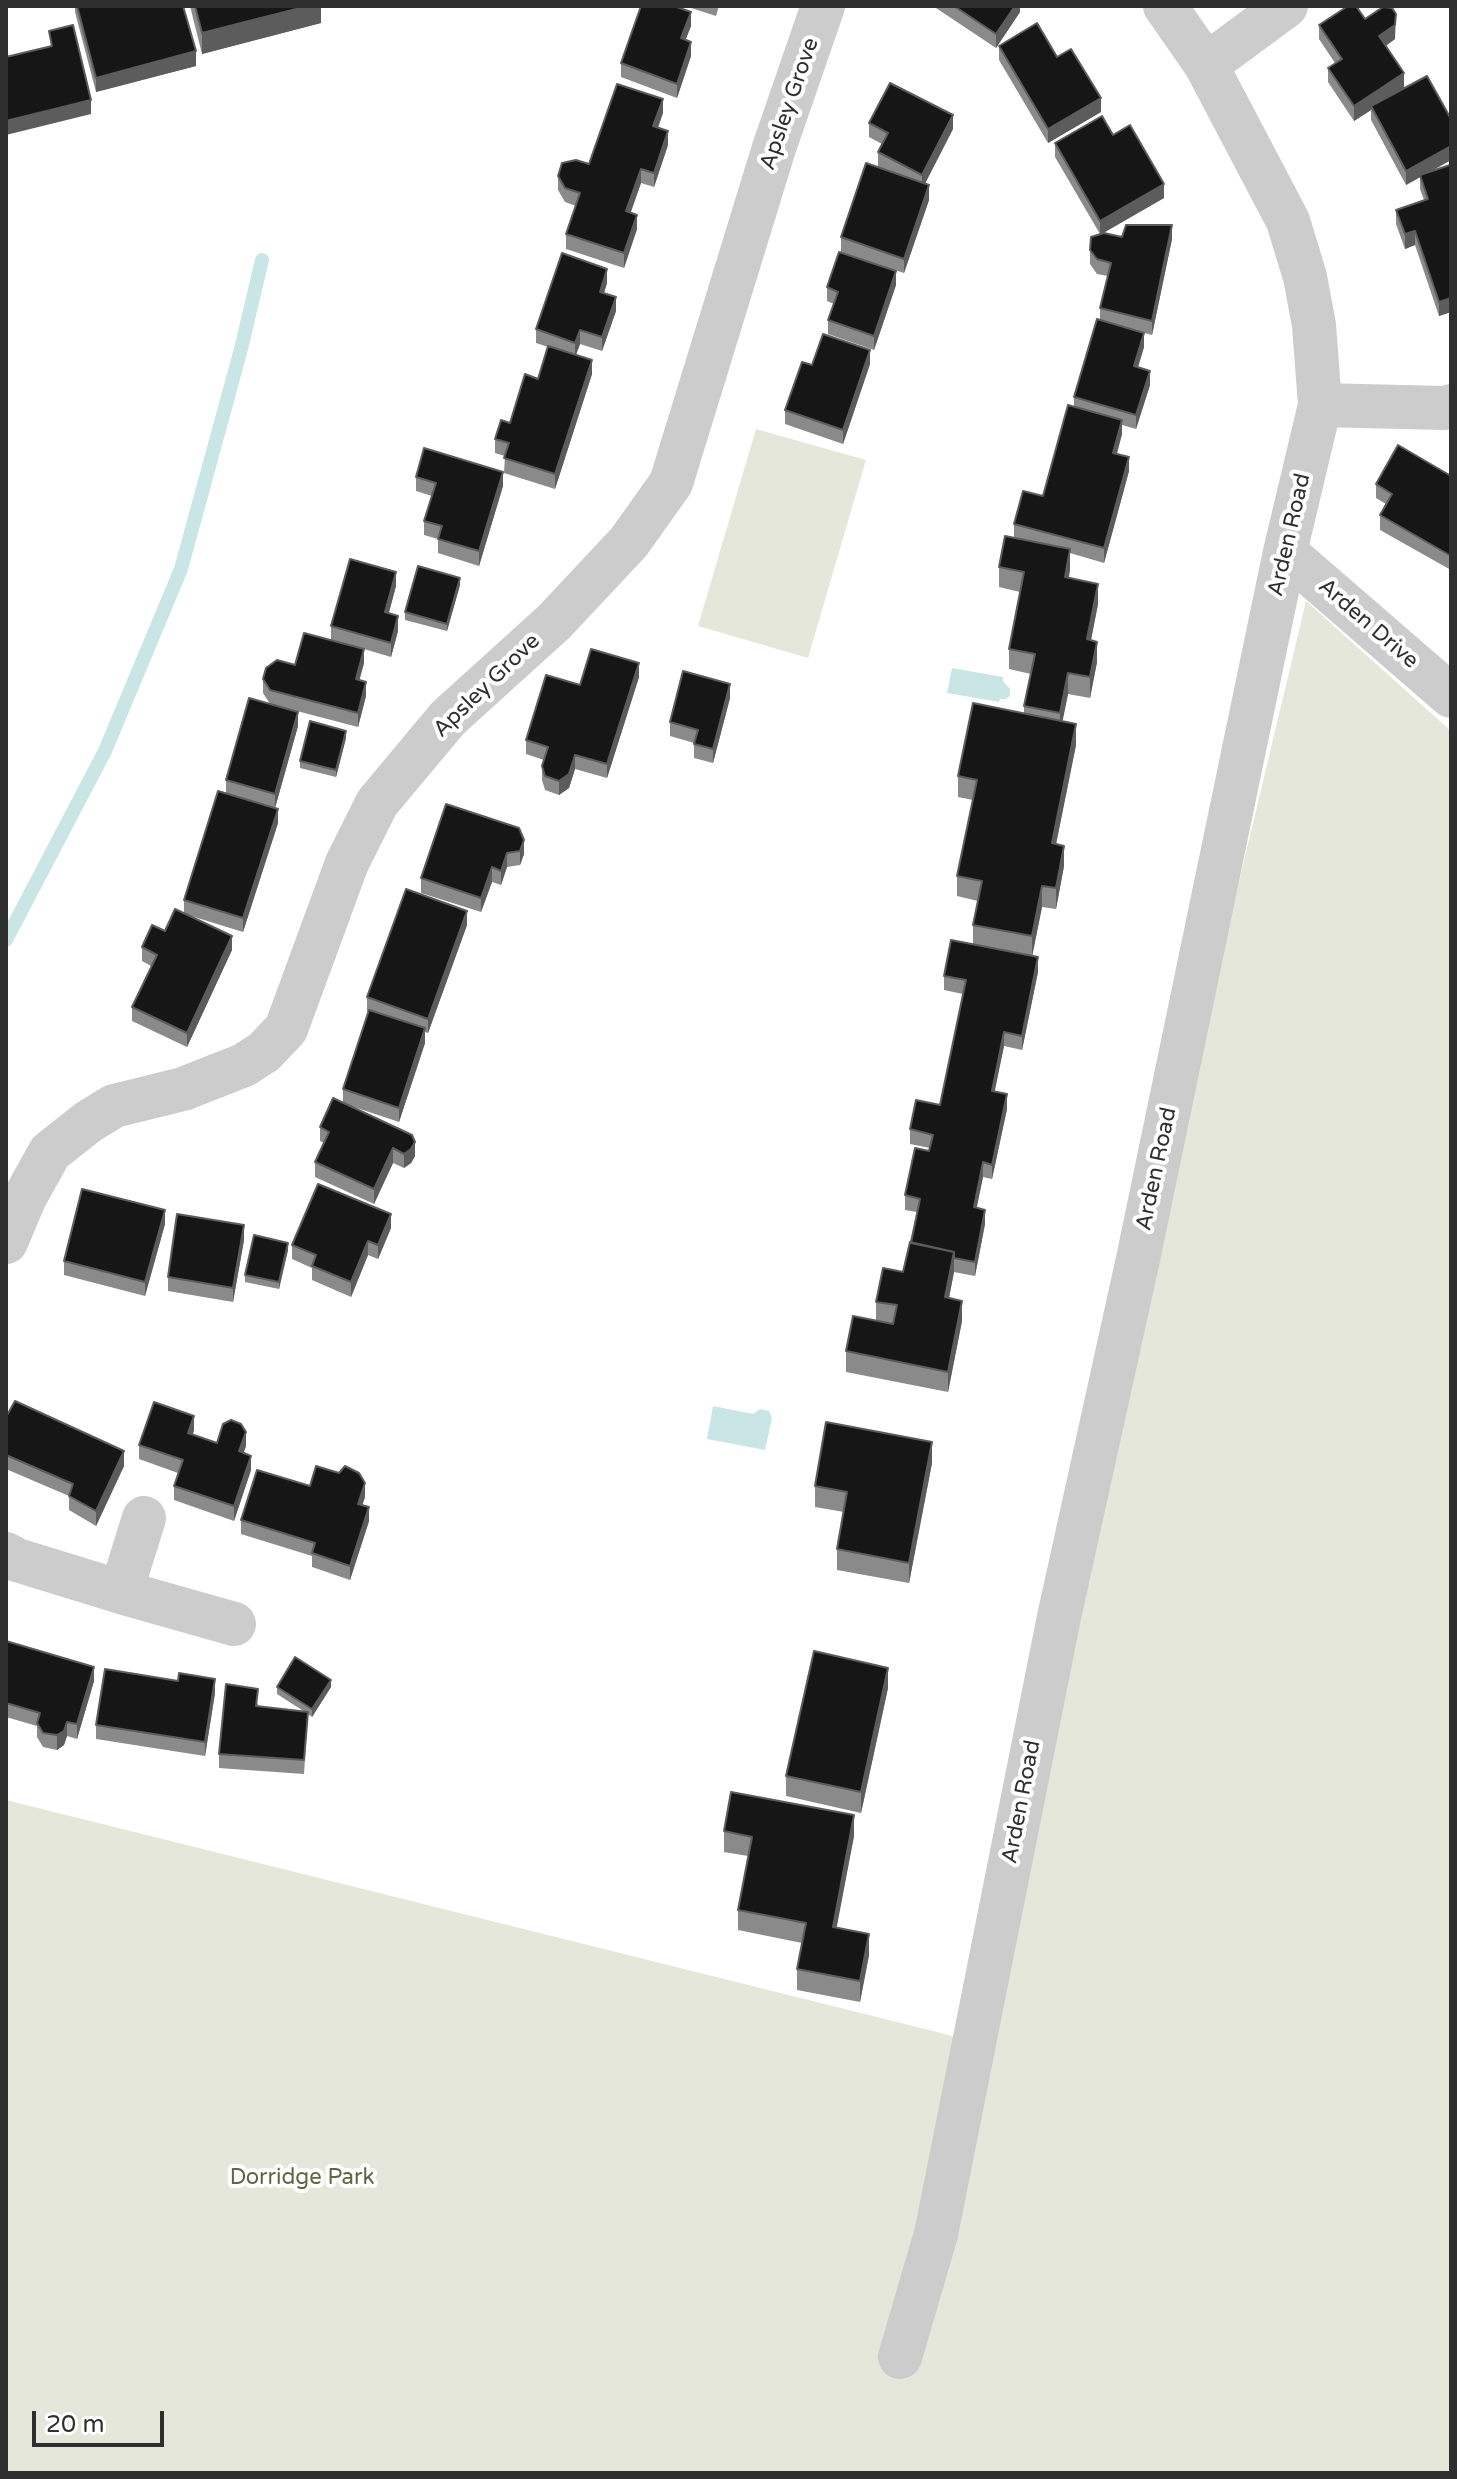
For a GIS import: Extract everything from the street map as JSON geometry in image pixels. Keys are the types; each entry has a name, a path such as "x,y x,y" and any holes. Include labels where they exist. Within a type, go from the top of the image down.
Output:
{"street":[{"name":"Apsley Grove","path":"6,1242 25,1197 50,1152 88,1122 114,1106 183,1089 244,1065 264,1052 286,1029 347,863 377,803 448,718 554,622 629,542 671,483 774,148 823,6"},
{"name":"Arden Road","path":"900,2357 936,2234 1059,1617 1138,1259 1285,552 1320,405 1312,313 1288,221 1206,65 1165,6"},
{"path":"1206,65 1286,6"},
{"path":"1320,405 1451,406"},
{"name":"Arden Drive","path":"1285,552 1451,696"},
{"path":"121,1592 144,1518"},
{"path":"6,1554 121,1592 234,1624"}],"green space":[{"path":"756,429 866,460 808,658 698,626"},
{"name":"Dorridge Park","path":"1306,601 1451,731 1451,2473 6,2473 6,1800 945,2034 990,2048 1149,1259"}],"water":[{"path":"952,668 1003,677 1010,689 1010,696 999,702 947,693"},
{"path":"713,1406 753,1414 760,1409 769,1411 772,1418 765,1450 707,1439"}],"building":[{"path":"77,6 183,6 196,51 96,78"},
{"path":"195,6 308,6 202,33"},
{"path":"641,6 674,6 691,12 681,38 691,42 677,84 621,63"},
{"path":"954,6 1015,6 996,34"},
{"path":"1348,6 1356,6 1365,19 1383,7 1392,8 1396,14 1395,25 1379,36 1404,73 1354,106 1328,68 1342,59 1319,25"},
{"path":"1037,23 1057,57 1071,49 1101,98 1048,129 999,46"},
{"path":"73,25 91,100 6,121 6,57 52,46 49,31"},
{"path":"1427,76 1451,119 1451,146 1406,171 1371,106"},
{"path":"890,83 953,115 922,175 878,152 888,133 869,123"},
{"path":"617,84 663,99 653,126 668,131 654,173 641,169 626,211 637,215 624,253 566,234 580,193 565,188 558,176 562,163 576,160 589,164"},
{"path":"1102,116 1113,135 1130,125 1164,184 1100,221 1055,143"},
{"path":"866,163 929,185 904,259 841,237"},
{"path":"1450,165 1451,298 1439,302 1415,231 1405,234 1396,210 1428,199 1420,175"},
{"path":"1126,225 1172,225 1152,321 1100,308 1111,263 1097,259 1090,250 1091,237 1104,233 1122,237"},
{"path":"839,252 896,271 874,336 828,320 838,292 827,287"},
{"path":"562,253 607,269 600,292 616,297 602,337 580,330 575,343 536,329"},
{"path":"1097,319 1144,333 1134,366 1150,371 1136,415 1074,397"},
{"path":"823,334 870,350 843,430 785,410 802,362 812,365"},
{"path":"548,346 592,360 555,474 504,458 509,443 495,439 501,420 510,423 525,374 538,379"},
{"path":"1068,405 1122,420 1113,453 1129,457 1104,548 1014,524 1023,491 1043,496"},
{"path":"1398,445 1451,476 1451,556 1380,515 1392,494 1376,484"},
{"path":"424,448 503,472 479,551 438,539 442,526 424,521 436,483 416,477"},
{"path":"1005,536 1070,549 1065,577 1098,584 1087,639 1097,642 1090,677 1068,673 1060,713 1024,706 1035,654 1009,649 1024,572 999,567"},
{"path":"350,559 396,572 385,612 398,616 391,643 331,626"},
{"path":"418,566 460,578 447,624 405,612"},
{"path":"304,633 364,649 356,679 366,682 358,713 270,690 263,679 266,668 277,660 295,665"},
{"path":"591,649 639,663 607,764 575,755 569,774 559,781 545,776 542,766 548,747 526,740 546,675 580,685"},
{"path":"683,671 730,684 713,749 694,744 698,730 670,722"},
{"path":"249,698 298,712 275,794 226,780"},
{"path":"973,703 1076,724 1052,843 1064,846 1056,888 1042,886 1032,936 973,925 982,881 957,876 977,780 958,776"},
{"path":"310,721 346,731 336,770 300,761"},
{"path":"218,791 278,809 243,918 184,900"},
{"path":"446,804 519,828 524,840 520,851 507,853 501,871 492,867 481,898 421,878"},
{"path":"406,889 467,911 428,1019 367,997"},
{"path":"175,909 232,936 187,1033 132,1007 157,955 142,947 152,925 165,931"},
{"path":"951,940 1038,957 1022,1036 1004,1032 992,1091 1007,1094 992,1165 983,1162 974,1207 985,1210 975,1262 954,1258 954,1252 911,1243 920,1199 905,1195 915,1148 929,1151 933,1135 910,1129 916,1100 940,1105 966,980 944,976"},
{"path":"369,1010 425,1028 399,1108 343,1089"},
{"path":"333,1098 412,1135 415,1142 404,1154 393,1148 374,1189 315,1162 329,1132 320,1127"},
{"path":"318,1184 391,1214 378,1245 368,1241 351,1282 312,1266 316,1255 292,1245"},
{"path":"82,1189 165,1210 145,1282 64,1261"},
{"path":"177,1214 244,1225 233,1288 168,1277"},
{"path":"254,1235 288,1243 279,1282 245,1275"},
{"path":"910,1242 954,1252 945,1297 962,1301 948,1372 846,1351 853,1316 893,1324 897,1305 876,1302 883,1268 903,1272"},
{"path":"15,1401 124,1451 96,1511 69,1496 73,1484 6,1455 6,1417"},
{"path":"154,1402 194,1416 188,1433 217,1443 223,1424 231,1420 241,1424 246,1432 239,1451 251,1456 234,1506 174,1486 183,1460 139,1445"},
{"path":"826,1422 932,1442 909,1563 837,1549 847,1492 815,1486"},
{"path":"316,1466 339,1473 345,1466 359,1473 365,1483 358,1504 369,1507 350,1566 312,1553 315,1543 241,1520 257,1470 310,1486"},
{"path":"6,1641 94,1667 77,1724 67,1722 64,1731 57,1735 43,1733 37,1723 40,1713 6,1703"},
{"path":"814,1651 888,1668 861,1792 786,1776"},
{"path":"295,1657 331,1680 312,1709 277,1687"},
{"path":"105,1669 178,1681 179,1673 215,1679 205,1742 96,1725"},
{"path":"226,1684 258,1689 256,1706 308,1712 304,1760 219,1754"},
{"path":"731,1792 854,1815 833,1927 869,1934 860,1981 797,1969 806,1923 738,1910 752,1837 724,1831"}],"waterway":[{"path":"6,940 105,751 181,569 262,260"}]}
